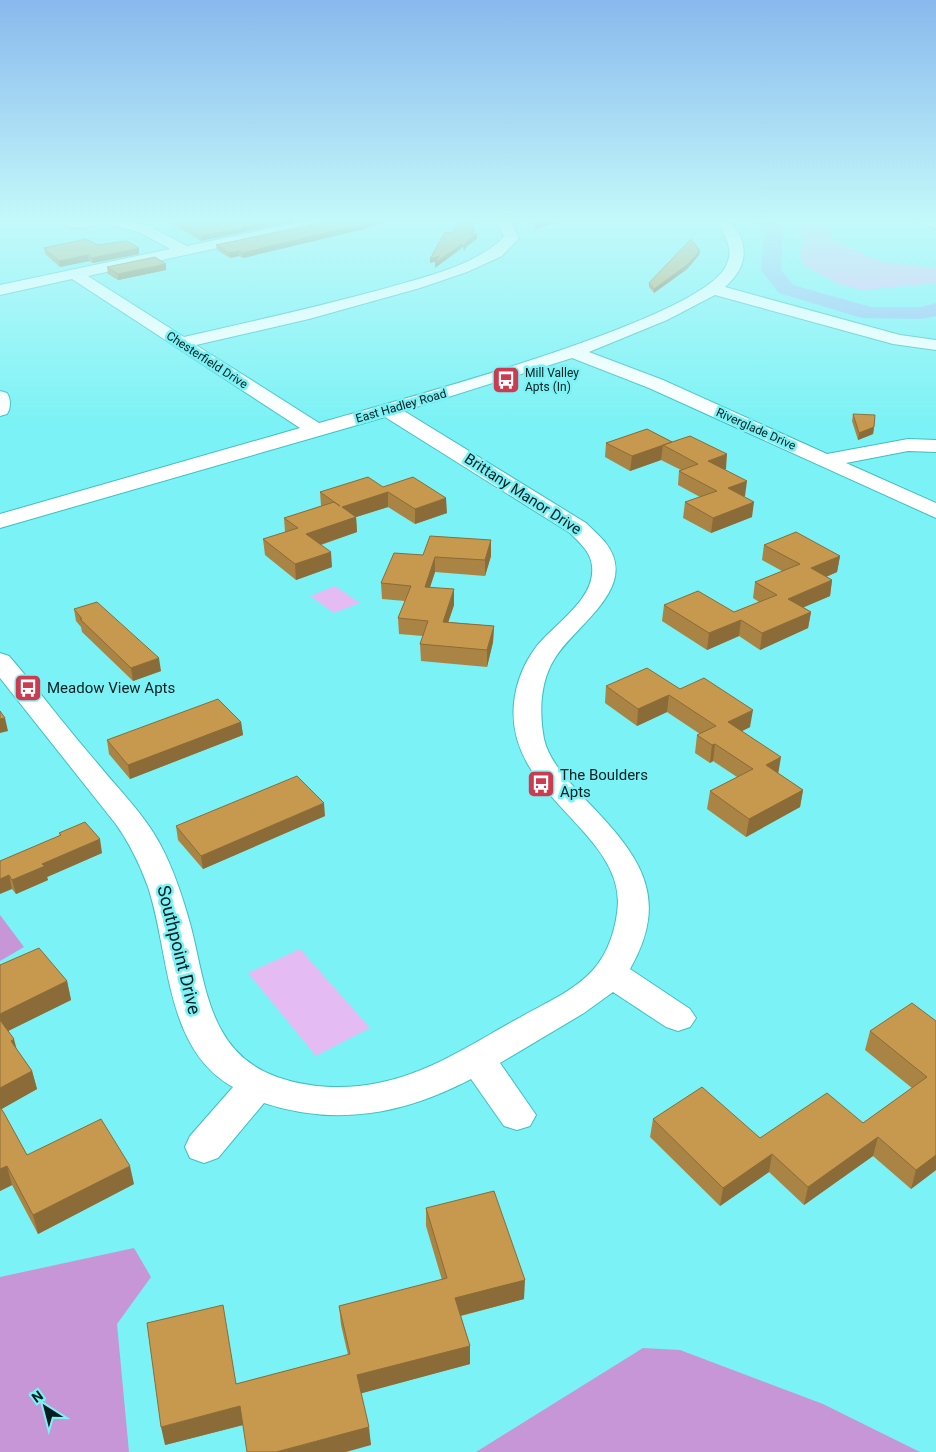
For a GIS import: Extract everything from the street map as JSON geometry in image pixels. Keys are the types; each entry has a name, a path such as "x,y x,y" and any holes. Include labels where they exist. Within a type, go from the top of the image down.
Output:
{"street":[{"name":"Chesterfield Drive","path":"97,289 316,430"},
{"path":"180,343 402,289"},
{"path":"713,289 899,340 936,345"},
{"name":"East Hadley Road","path":"0,521 500,376 573,352 650,320 713,289"},
{"name":"Riverglade Drive","path":"573,352 640,378 827,460 936,512"},
{"path":"0,397 0,410"},
{"name":"Brittany Manor Drive","path":"388,410 578,528 593,541 599,551 604,574 600,592 541,659 529,696 527,720 534,748 543,769 565,796 602,834 626,868 634,890 635,914"},
{"path":"827,460 908,445 936,446"},
{"name":"Southpoint Drive","path":"0,660 91,774 112,797 139,834 154,860 167,894 178,938 189,997 198,1026 211,1047 224,1062 258,1084 305,1098 336,1102 365,1101 390,1096 422,1085 476,1058 580,999 610,973 623,950 635,914"},
{"path":"610,973 678,1018"},
{"path":"476,1058 517,1115"},
{"path":"204,1147 258,1084"}],"shaded area":[{"path":"335,586 360,603 334,613 310,596"},
{"path":"0,915 24,947 0,961"},
{"path":"300,949 370,1028 316,1056 248,973"},
{"path":"134,1248 151,1277 117,1324 129,1452 0,1452 0,1277"},
{"path":"643,1348 680,1350 823,1404 920,1452 476,1452"}],"building":[{"path":"853,414 875,415 874,427 859,433"},
{"path":"647,429 672,442 632,456 606,443"},
{"path":"690,436 727,454 708,461 747,481 728,488 754,502 713,518 685,502 717,491 679,471 698,464 663,445"},
{"path":"368,477 383,487 413,477 446,498 415,509 388,492 342,507 356,517 306,534 331,552 295,564 263,539 298,528 284,518 334,502 340,506 320,492"},
{"path":"796,532 840,556 811,568 832,580 788,599 811,612 762,633 741,620 709,633 664,605 698,591 734,612 777,595 755,582 800,564 764,545"},
{"path":"430,536 491,540 485,560 435,557 425,587 454,589 443,622 494,626 487,650 420,644 428,621 398,618 411,586 381,583 394,553 423,555"},
{"path":"97,602 159,658 131,668 80,619 82,619 74,609"},
{"path":"647,668 680,689 704,678 753,710 728,722 781,757 766,765 803,790 749,819 710,791 753,769 715,744 712,745 697,735 716,726 669,695 638,709 606,686"},
{"path":"218,699 241,722 128,765 107,740"},
{"path":"0,711 5,718 0,719"},
{"path":"297,776 324,803 201,856 176,826"},
{"path":"85,822 100,839 42,864 45,866 12,880 9,875 0,879 0,861 61,835 59,833"},
{"path":"39,948 67,981 0,1014 0,965"},
{"path":"912,1003 936,1021 936,1155 916,1170 878,1137 808,1187 772,1154 723,1188 653,1119 702,1087 760,1138 827,1093 863,1123 927,1077 870,1031"},
{"path":"0,1020 14,1039 11,1041 32,1071 0,1088"},
{"path":"0,1107 27,1155 101,1119 130,1166 33,1215 7,1166 0,1169"},
{"path":"494,1191 525,1280 455,1298 470,1346 357,1375 369,1427 276,1452 247,1452 240,1406 161,1427 147,1323 223,1305 236,1384 350,1354 339,1306 447,1278 426,1208"}],"waterway":[{"path":"786,289 870,313 921,313 936,309"}],"place":[{"name":"Mill Valley Apts (In)","path":"506,380"},
{"name":"Meadow View Apts","path":"28,688"},
{"name":"The Boulders Apts","path":"541,784"}]}
